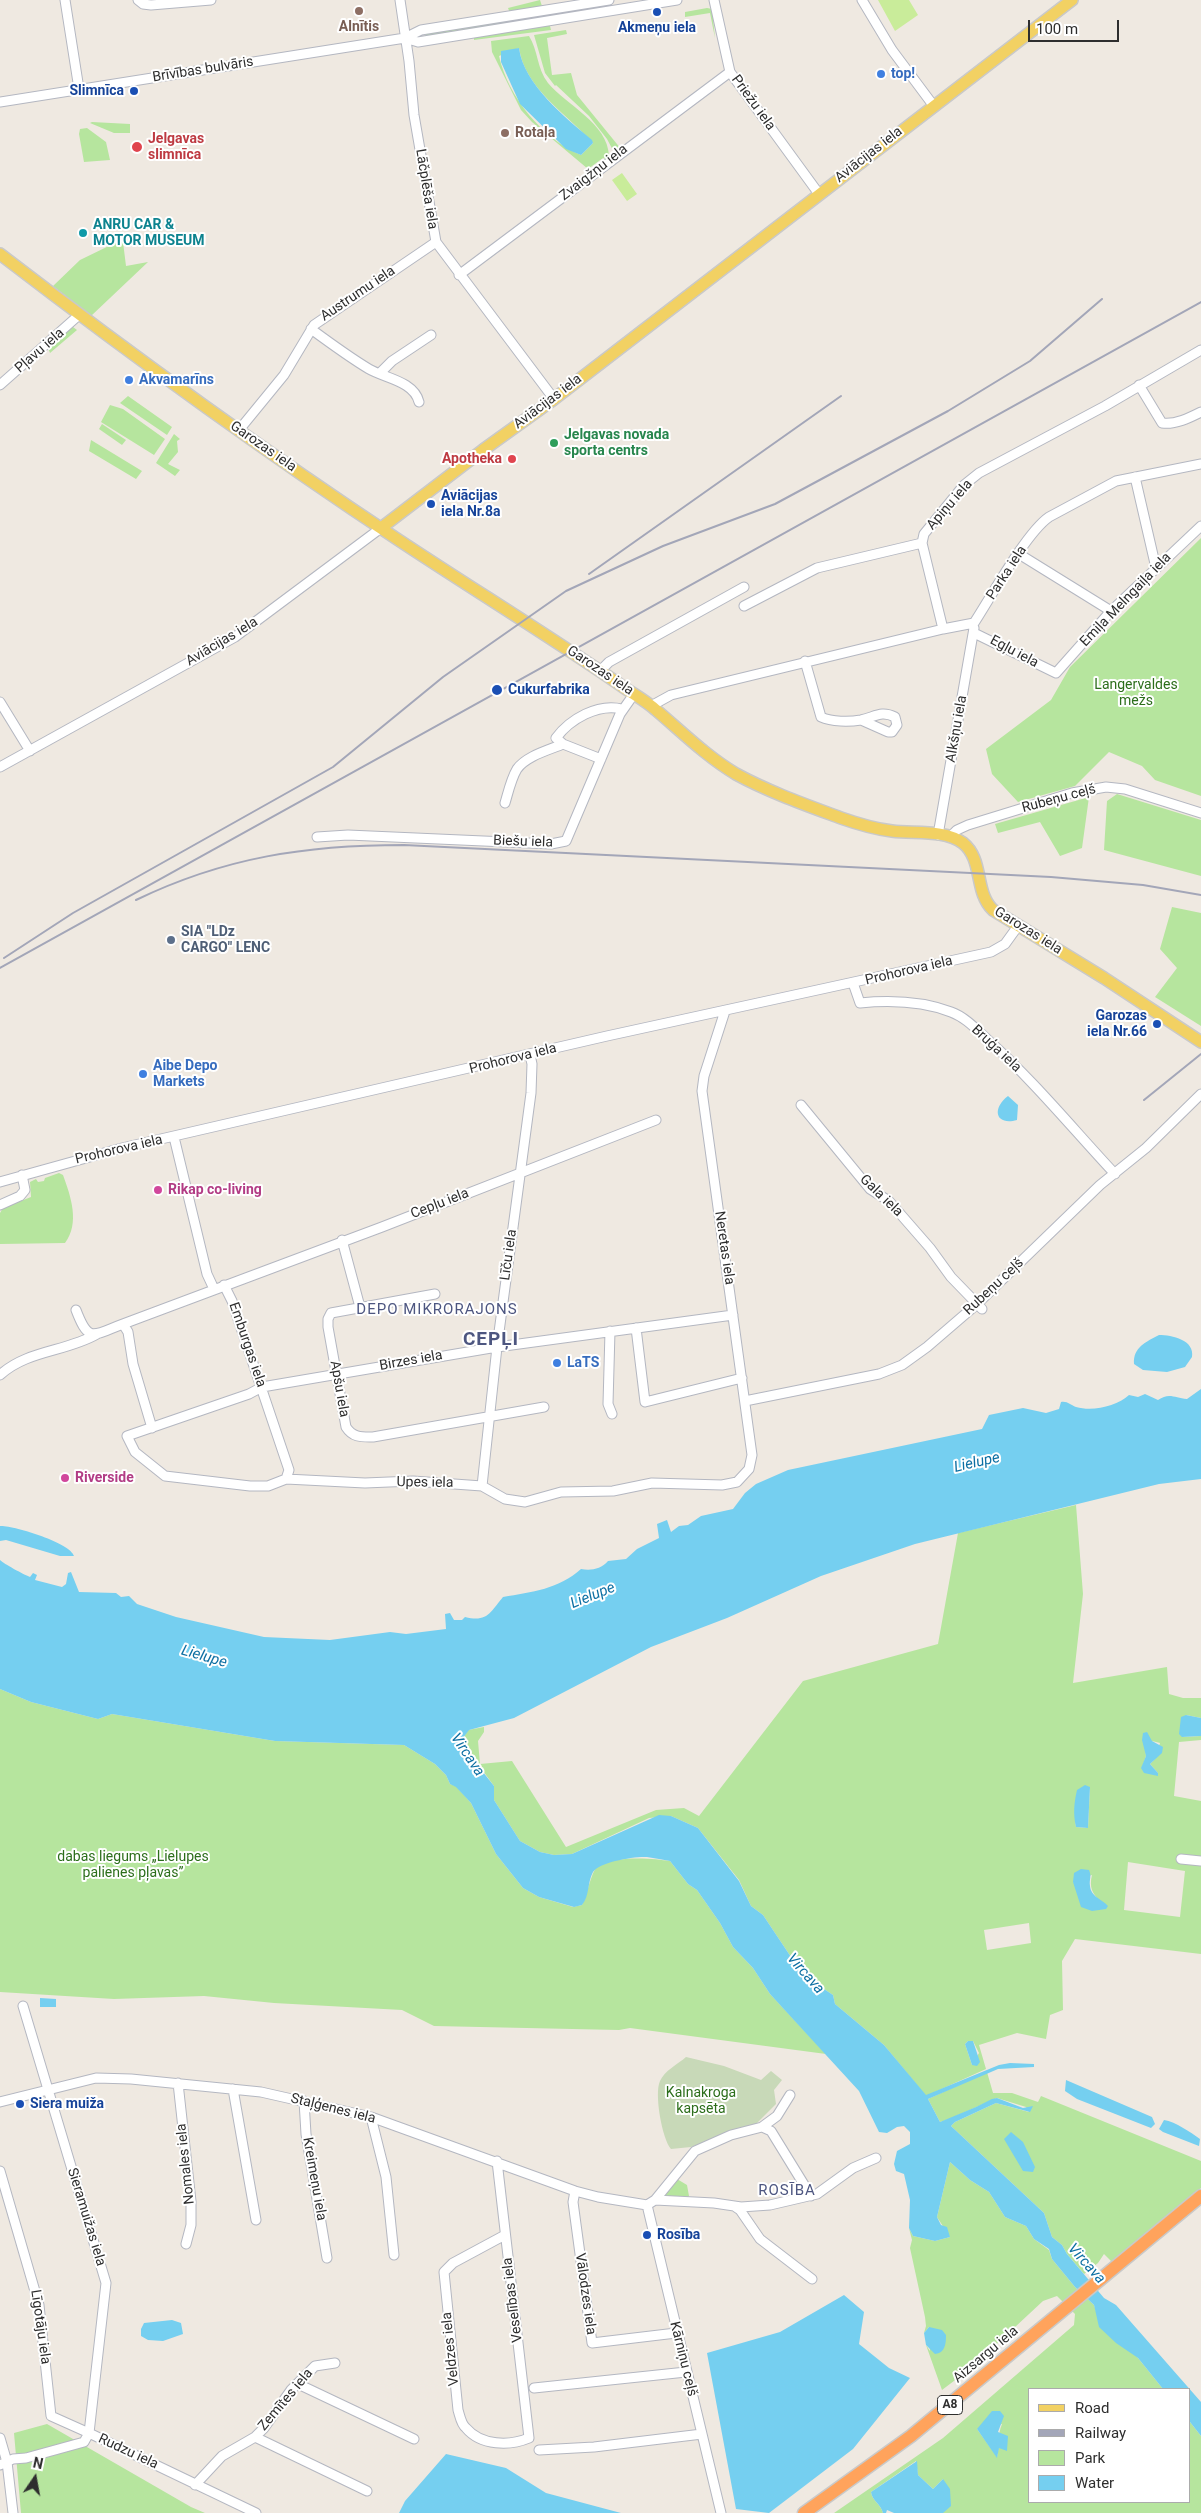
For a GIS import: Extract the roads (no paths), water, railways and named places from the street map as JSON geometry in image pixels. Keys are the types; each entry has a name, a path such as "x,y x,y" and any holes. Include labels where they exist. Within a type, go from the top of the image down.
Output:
{"highway":[{"name":"Aizsargu iela","path":"804,2513 911,2436 1062,2313 1201,2196"}],"main road":[{"name":"Aviācijas iela","path":"381,528 483,450 554,399 933,105 1072,0"},
{"name":"Garozas iela","path":"0,254 79,316 239,430 381,528 600,670 651,706 719,762 763,787 862,825 892,831 950,837 964,844 970,852 978,873 981,892 988,905 1201,1042"}],"street":[{"path":"65,0 79,90"},
{"path":"138,0 143,4 151,5 206,0"},
{"name":"Lāčplēša iela","path":"400,0 414,115 436,242 554,399"},
{"name":"Brīvības bulvāris","path":"0,102 405,38 421,30 564,4 609,0"},
{"name":"Brīvības bulvāris","path":"405,38 420,42 677,0"},
{"name":"Priežu iela","path":"714,0 730,72 819,194"},
{"path":"862,0 892,50 933,105"},
{"path":"564,4 566,18"},
{"name":"Zvaigžņu iela","path":"459,275 730,72"},
{"name":"Austrumu iela","path":"239,430 284,375 311,330 326,315 436,242"},
{"name":"Pļavu iela","path":"0,385 79,316"},
{"path":"311,330 372,371 381,372 410,389 417,396 419,402"},
{"path":"381,372 392,361 431,336"},
{"name":"Apiņu iela","path":"744,606 817,568 922,543 924,534 964,485 979,473 1201,350"},
{"path":"1139,385 1162,423 1168,424 1182,421 1201,412"},
{"name":"Parka iela","path":"974,628 1019,554 1042,521 1110,483 1201,464"},
{"path":"1135,477 1156,568"},
{"name":"Emiļa Melngaiļa iela","path":"1052,673 1058,672 1111,611 1201,526"},
{"name":"Aviācijas iela","path":"0,767 241,633 381,528"},
{"path":"922,543 943,628"},
{"path":"1019,554 1111,611"},
{"path":"600,670 609,662 744,587"},
{"path":"651,706 671,695 943,628 974,628"},
{"name":"Egļu iela","path":"974,628 1052,673"},
{"name":"Alkšņu iela","path":"938,835 974,628"},
{"path":"805,662 821,717 830,720 861,720"},
{"name":"Biešu iela","path":"317,837 348,835 560,843 569,836 622,709 634,694"},
{"path":"0,702 30,751"},
{"path":"601,760 563,744 556,738 564,727 582,715 604,708 622,709"},
{"path":"505,803 517,769 526,761 563,744"},
{"name":"Rubeņu ceļš","path":"950,837 957,830 968,825 1093,788 1125,789 1201,813"},
{"name":"Prohorova iela","path":"0,1182 78,1158 995,950 1005,944 1018,926"},
{"name":"Bruģa iela","path":"853,983 860,1004 884,1001 907,1002 950,1012 965,1019 1016,1066 1115,1174"},
{"name":"Neretas iela","path":"725,1011 704,1076 702,1091 734,1315 752,1459 747,1472 737,1482"},
{"name":"Līču iela","path":"482,1486 497,1347 531,1093 532,1064 530,1055"},
{"name":"Rubeņu ceļš","path":"745,1402 892,1370 928,1347 979,1306 1094,1190 1115,1174 1201,1094"},
{"name":"Gala iela","path":"801,1105 870,1189 889,1201 930,1248 951,1277 979,1306"},
{"name":"Cepļu iela","path":"224,1285 656,1120"},
{"name":"Emburgas iela","path":"174,1137 207,1274 214,1288 224,1285 232,1301 289,1470 286,1479"},
{"path":"0,1205 23,1194 25,1190 22,1175"},
{"path":"342,1240 360,1308"},
{"path":"0,1375 12,1364 31,1356 84,1341 97,1334 214,1288"},
{"name":"Apšu iela","path":"435,1294 331,1313 328,1319 335,1374 346,1427 354,1436 373,1437 544,1407"},
{"path":"76,1310 83,1330 87,1333 97,1334"},
{"name":"Birzes iela","path":"127,1436 250,1394 262,1387 497,1347 734,1315"},
{"path":"123,1324 128,1332 133,1364 152,1428"},
{"path":"636,1328 644,1402 742,1378"},
{"path":"610,1331 608,1404 612,1414"},
{"name":"Upes iela","path":"127,1436 135,1452 165,1476 250,1486 268,1486 286,1479 365,1483 413,1481 482,1486 505,1499 525,1502 561,1492 613,1491 652,1483 722,1485 737,1482"},
{"path":"1181,1859 1201,1861"},
{"name":"Sieramuižas iela","path":"23,2006 106,2283 89,2434"},
{"name":"Staļģenes iela","path":"0,2102 96,2078 178,2083 233,2089 304,2100 371,2117 598,2198 651,2202 733,2206 770,2205 811,2196 825,2190 853,2168 876,2158"},
{"name":"Nomales iela","path":"178,2083 191,2201 191,2225 186,2244"},
{"path":"233,2089 256,2220"},
{"path":"651,2202 695,2151 730,2135 762,2127 777,2116 790,2095"},
{"name":"Kreimeņu iela","path":"304,2100 306,2134 327,2258"},
{"path":"371,2117 386,2177 394,2255"},
{"path":"762,2127 771,2131 811,2196"},
{"name":"Veselības iela","path":"497,2161 529,2438"},
{"name":"Līgotāju iela","path":"0,2171 39,2305 51,2416 89,2434"},
{"name":"Vālodzes iela","path":"574,2190 575,2221 592,2343 676,2334"},
{"name":"Kārniņu ceļš","path":"651,2202 676,2334 720,2513"},
{"path":"733,2206 740,2210 760,2239 812,2279"},
{"name":"Veldzes iela","path":"505,2235 453,2263 444,2272 456,2396 458,2410 466,2429 489,2442 516,2443 529,2438"},
{"name":"Zemītes iela","path":"195,2485 222,2456 255,2437 271,2420 291,2390 315,2366 335,2362"},
{"path":"534,2388 686,2372"},
{"path":"298,2384 414,2439"},
{"name":"Rudzu iela","path":"3,2464 84,2442 89,2434 256,2513"},
{"path":"539,2450 612,2446 702,2434"},
{"path":"255,2437 367,2491"},
{"path":"0,2438 13,2513"}],"water":[{"path":"519,48 522,62 537,87 558,111 592,140 593,143 581,155 566,149 520,104 501,62 501,51"},
{"path":"1008,1096 1018,1105 1017,1120 1004,1121 998,1115 999,1106"},
{"path":"1159,1335 1176,1337 1190,1346 1192,1357 1185,1367 1167,1372 1143,1370 1134,1364 1134,1358 1138,1349"},
{"path":"1201,1389 1201,1479 1159,1484 915,1544 821,1576 727,1618 651,1647 514,1718 469,1730 463,1738 468,1753 494,1786 494,1800 520,1841 540,1852 554,1855 572,1854 659,1815 671,1816 698,1828 739,1881 751,1906 763,1915 797,1966 808,1972 821,1987 833,1995 835,2004 884,2045 926,2095 999,2065 1010,2063 1034,2064 1034,2067 998,2069 928,2099 940,2122 997,2098 1023,2108 1033,2106 1030,2112 996,2103 955,2122 951,2126 1044,2213 1052,2237 1062,2245 1067,2254 1104,2298 1116,2305 1189,2388 1162,2388 1138,2358 1116,2343 1099,2327 1094,2305 1075,2287 1052,2259 1049,2249 1034,2239 1026,2226 1005,2217 989,2192 970,2180 950,2162 937,2217 941,2225 947,2227 950,2237 935,2241 913,2236 909,2228 910,2200 904,2174 896,2171 894,2164 897,2151 910,2144 910,2132 904,2126 897,2127 887,2133 879,2132 859,2091 770,1994 753,1968 733,1947 720,1923 697,1890 688,1884 670,1861 641,1857 618,1860 602,1865 593,1872 585,1901 582,1905 574,1907 539,1897 523,1888 496,1854 471,1803 456,1787 450,1784 446,1775 435,1764 404,1745 275,1741 112,1714 98,1719 31,1702 0,1689 0,1560 30,1577 33,1573 37,1575 35,1580 62,1587 66,1584 68,1573 71,1572 79,1592 116,1593 121,1597 129,1596 137,1604 176,1617 264,1637 330,1640 390,1632 406,1634 446,1629 445,1614 450,1613 454,1620 462,1620 465,1617 484,1617 492,1611 503,1597 545,1589 573,1576 581,1569 596,1569 608,1561 626,1559 637,1549 659,1538 657,1524 667,1520 671,1532 679,1526 688,1525 701,1516 733,1509 745,1493 756,1484 788,1470 982,1429 989,1415 1023,1408 1046,1413 1059,1409 1061,1402 1063,1402 1076,1407 1090,1409 1111,1405 1129,1395 1138,1397 1145,1394 1158,1400 1165,1396 1187,1399"},
{"path":"0,1526 7,1526 41,1536 63,1546 74,1556 60,1556 6,1540 0,1541"},
{"path":"1186,1715 1201,1718 1201,1736 1182,1737 1179,1734 1181,1717"},
{"path":"1147,1732 1152,1741 1163,1747 1162,1753 1150,1764 1158,1773 1158,1776 1144,1773 1141,1768 1146,1756 1142,1740 1143,1733"},
{"path":"1085,1785 1090,1787 1088,1828 1076,1827 1074,1818 1077,1790"},
{"path":"1081,1869 1089,1870 1092,1893 1108,1906 1106,1909 1092,1911 1081,1907 1073,1882 1074,1873"},
{"path":"40,1998 56,1999 56,2007 40,2007"},
{"path":"968,2041 973,2041 980,2062 977,2066 972,2065 965,2044"},
{"path":"1066,2080 1152,2117 1155,2124 1151,2128 1077,2099 1065,2091"},
{"path":"1164,2120 1178,2125 1200,2139 1199,2146 1163,2132 1159,2129"},
{"path":"1011,2132 1023,2142 1035,2167 1033,2172 1023,2171 1004,2139"},
{"path":"844,2295 864,2312 859,2344 889,2368 910,2378 853,2449 769,2513 736,2509 707,2353 780,2332"},
{"path":"172,2320 181,2323 183,2334 163,2341 148,2340 141,2336 141,2329 144,2323"},
{"path":"929,2327 942,2330 946,2335 946,2342 941,2352 935,2354 926,2345 924,2333"},
{"path":"1191,2390 1201,2402 1201,2436 1191,2423"},
{"path":"992,2411 1000,2411 1004,2416 998,2432 1008,2436 1007,2451 999,2448 997,2458 977,2429"},
{"path":"446,2454 506,2468 546,2493 621,2513 399,2513 405,2501"},
{"path":"917,2461 918,2475 933,2489 943,2479 950,2489 951,2506 943,2513 894,2513 887,2510 886,2513 883,2513 871,2492"}],"railway":[{"path":"4,958 73,913 333,767 443,677 566,591 663,546 775,504 948,411 1030,361 1102,299"},
{"path":"0,968 1201,302"},
{"path":"589,574 841,396"},
{"path":"136,900 202,873 267,856 334,848 404,845 1051,877 1143,885 1201,895"},
{"path":"1144,1100 1201,1054"}],"place":[{"name":"Alnītis","path":"359,11"},
{"name":"Akmeņu iela","path":"657,12"},
{"name":"top!","path":"881,74"},
{"name":"Slimnīca","path":"134,91"},
{"name":"Rotaļa","path":"505,133"},
{"name":"Jelgavas slimnīca","path":"137,147"},
{"name":"ANRU CAR & MOTOR MUSEUM","path":"83,233"},
{"name":"Akvamarīns","path":"129,380"},
{"name":"Jelgavas novada sporta centrs","path":"554,443"},
{"name":"Apotheka","path":"512,459"},
{"name":"Aviācijas iela Nr.8a","path":"431,504"},
{"name":"Cukurfabrika","path":"497,690"},
{"name":"SIA \"LDz CARGO\" LENC","path":"171,940"},
{"name":"Garozas iela Nr.66","path":"1157,1024"},
{"name":"Aibe Depo Markets","path":"143,1074"},
{"name":"Rikap co-living","path":"158,1190"},
{"name":"LaTS","path":"557,1363"},
{"name":"Riverside","path":"65,1478"},
{"name":"Siera muiža","path":"20,2104"},
{"name":"Rosība","path":"647,2235"}],"district":[{"name":"DEPO MIKRORAJONS","path":"437,1310"},
{"name":"CEPĻI","path":"491,1340"},
{"name":"ROSĪBA","path":"787,2191"}],"park label":[{"name":"Langervaldes mežs","path":"1136,694"},
{"name":"dabas liegums „Lielupes palienes pļavas”","path":"133,1865"},
{"name":"Kalnakroga kapsēta","path":"701,2102"}],"water label":[{"name":"Lielupe","path":"977,1463"},
{"name":"Lielupe","path":"593,1596"},
{"name":"Lielupe","path":"204,1657"},
{"name":"Vircava","path":"467,1755"},
{"name":"Vircava","path":"805,1974"},
{"name":"Vircava","path":"1086,2264"}]}
